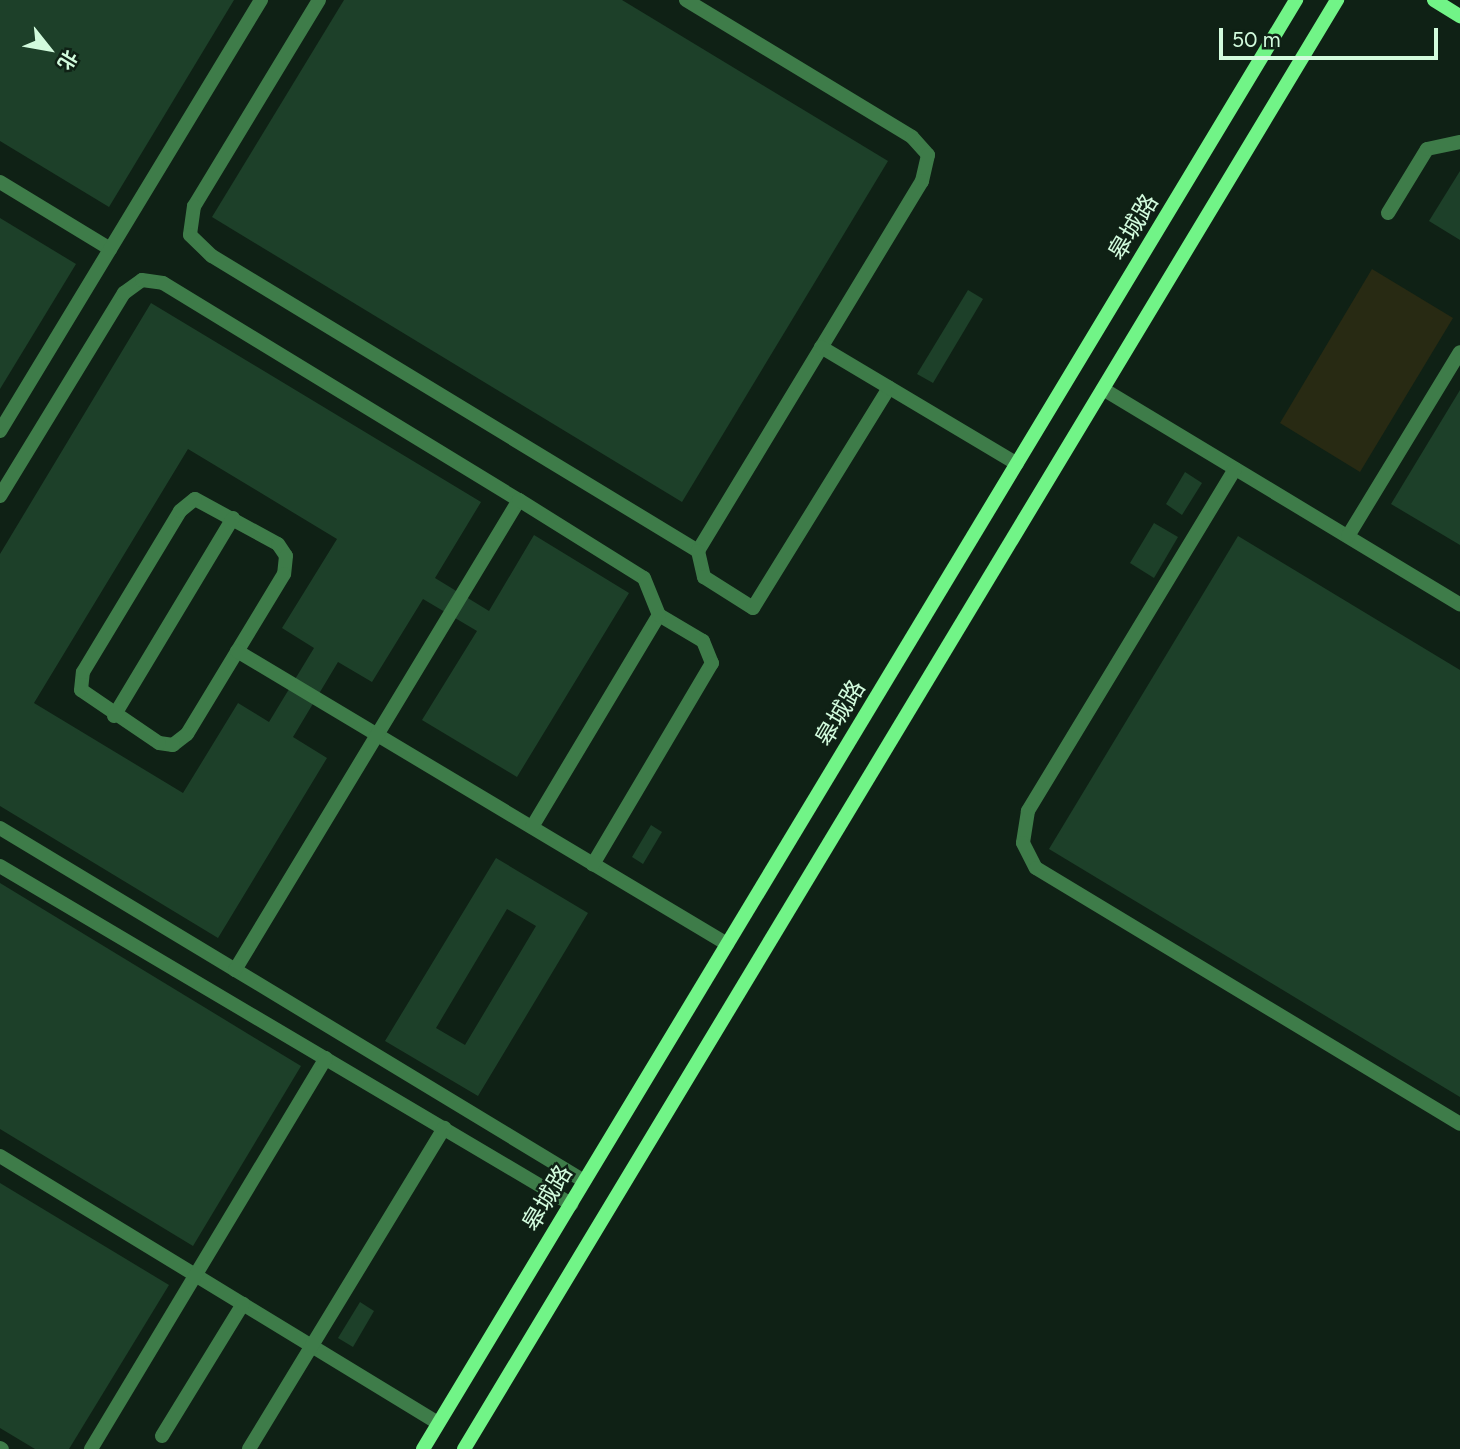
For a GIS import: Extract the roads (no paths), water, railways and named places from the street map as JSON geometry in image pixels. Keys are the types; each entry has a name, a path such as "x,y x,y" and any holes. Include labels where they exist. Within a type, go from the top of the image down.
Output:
{"main road":[{"name":"皋城路","path":"423,1449 1296,0"},
{"path":"464,1449 1337,0"},
{"path":"1434,0 1460,16"}],"lane":[{"path":"0,431 261,0"},
{"path":"319,0 194,206 190,234 212,256 698,551"},
{"path":"686,0 912,137 928,155 922,181 698,551 704,577 753,608 889,388"},
{"path":"1388,213 1427,149 1460,142"},
{"path":"0,182 110,249"},
{"path":"0,496 124,293 142,280 163,283 519,500 644,578 659,615 709,647 712,663 593,864"},
{"path":"821,347 1017,464"},
{"path":"1348,536 1460,352"},
{"path":"1103,389 1460,604"},
{"path":"1235,469 1028,811 1023,843 1036,868 1460,1124"},
{"path":"195,499 233,518 286,556 284,574 237,651 187,734 173,745 114,716 80,690 83,672 180,511 195,499"},
{"path":"235,970 519,500"},
{"path":"114,716 233,518"},
{"path":"532,827 659,615"},
{"path":"237,651 727,944"},
{"path":"0,828 584,1181"},
{"path":"0,866 571,1204"},
{"path":"91,1449 326,1058"},
{"path":"249,1449 444,1128"},
{"path":"0,1156 439,1423"},
{"path":"162,1436 243,1304"}]}
